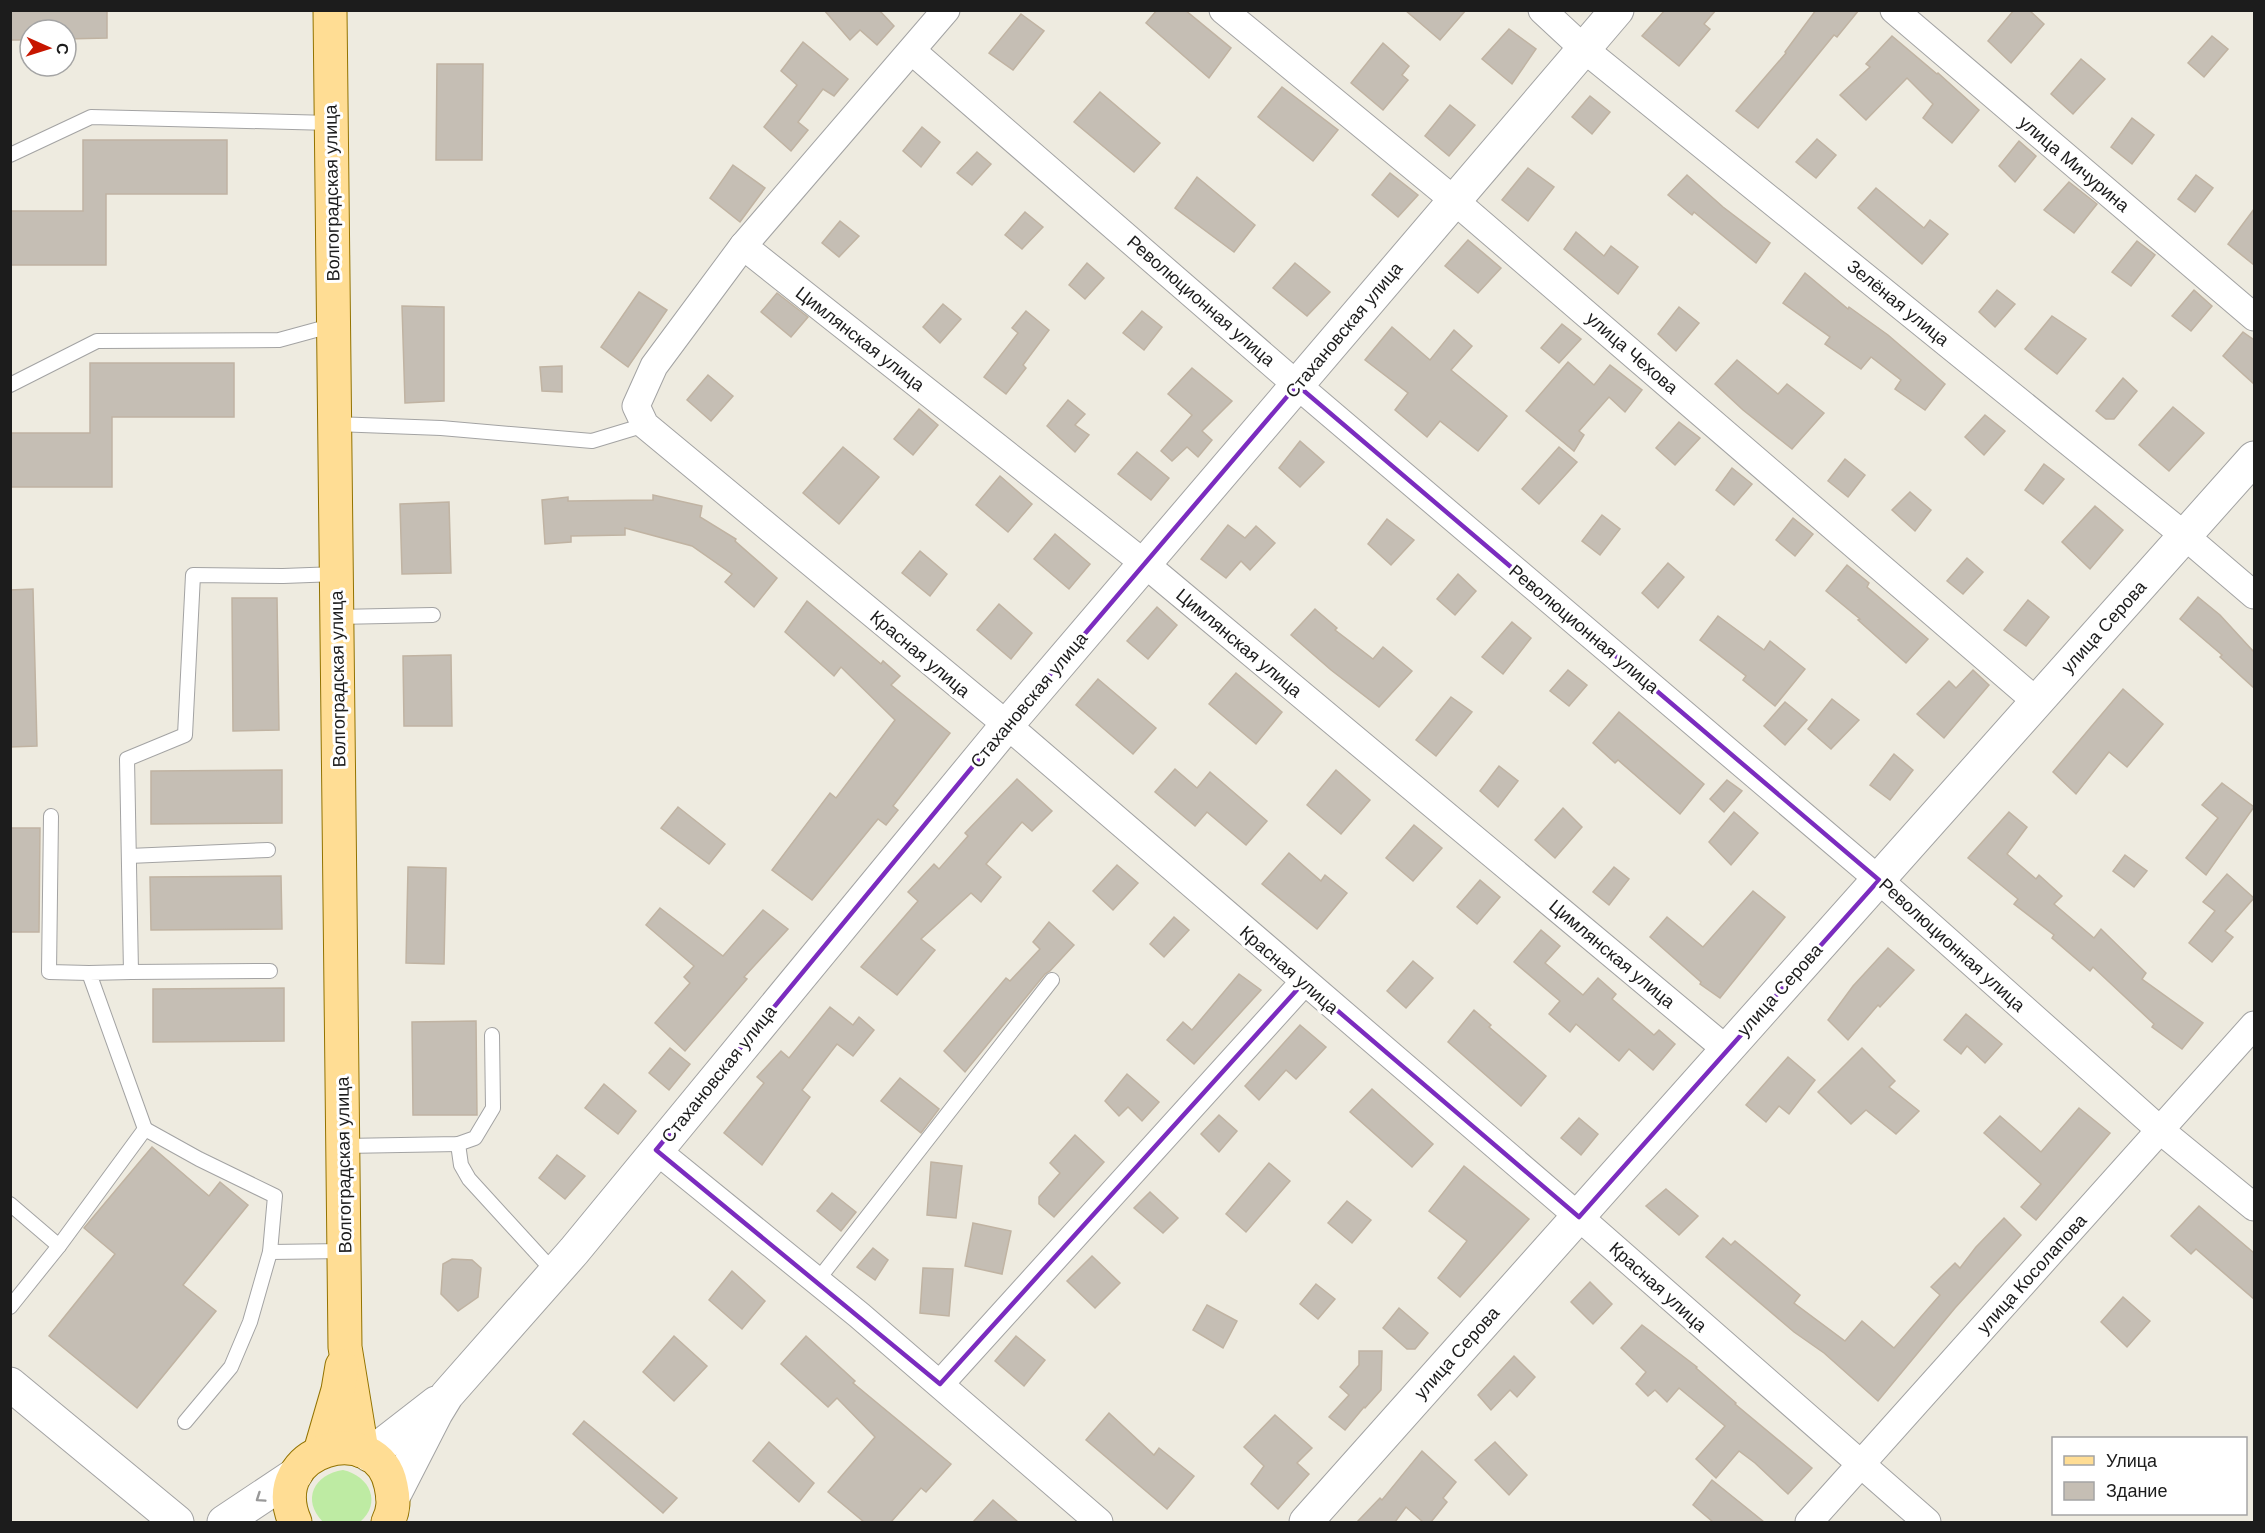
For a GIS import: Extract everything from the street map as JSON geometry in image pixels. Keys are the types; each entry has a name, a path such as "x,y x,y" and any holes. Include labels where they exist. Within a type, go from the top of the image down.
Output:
{"main road":[{"name":"Волгоградская улица","path":"320,1452 338,1390 345,1347 330,10"},
{"name":"Волгоградская улица","path":"345,1347 365,1453"},
{"path":"294,1522 290,1507 290,1492 296,1474 309,1459 320,1452 341,1448 365,1453 382,1466 390,1480 391,1515"}],"street":[{"path":"645,425 636,406 654,366 743,246 946,10"},
{"name":"улица Чехова","path":"1223,10 1455,201 2037,702"},
{"name":"Зелёная улица","path":"1542,10 1584,49 2185,536 2254,595"},
{"name":"Стахановская улица","path":"391,1515 436,1413 447,1395 555,1273 1007,725 1617,10"},
{"name":"улица Мичурина","path":"1894,10 2254,317"},
{"name":"Революционная улица","path":"912,51 1297,385 1879,880 2160,1130 2254,1207"},
{"name":"Цимлянская улица","path":"743,246 1144,564 1727,1050"},
{"name":"Красная улица","path":"645,425 1007,725 1579,1216 1927,1522"},
{"name":"улица Серова","path":"1306,1522 2254,458"},
{"path":"940,1384 1304,982"},
{"name":"улица Косолапова","path":"1809,1522 2254,1025"},
{"path":"656,1150 940,1384 1099,1522"},
{"path":"10,1384 177,1522"},
{"name":"Стахановская улица","path":"365,1453 447,1395"},
{"path":"224,1522 296,1474"}],"lane":[{"path":"10,155 91,117 331,123"},
{"path":"10,385 97,341 279,340 334,325"},
{"path":"335,424 441,428 592,441 645,425"},
{"path":"131,972 127,759 185,735 192,575 337,574"},
{"path":"337,617 433,615"},
{"path":"51,816 49,972 270,971"},
{"path":"129,856 268,850"},
{"path":"89,973 145,1129 199,1159 275,1196 270,1252 250,1322 231,1367 185,1422"},
{"path":"817,1281 1052,980"},
{"path":"344,1146 458,1144 475,1138 494,1108 492,1035"},
{"path":"10,1306 59,1246 145,1129"},
{"path":"458,1144 461,1165 469,1179 555,1273"},
{"path":"10,1204 59,1246"},
{"path":"270,1252 345,1251"}],"highlighted area":[{"path":"1297,385 1879,880 1579,1217 1304,982 940,1384 656,1150 1007,725"}],"green space":[{"path":"343,1470 360,1478 370,1491 370,1507 367,1515 360,1522 323,1522 316,1514 313,1505 314,1489 325,1477"}],"building":[{"path":"10,10 107,10 107,38 78,39 78,18 18,18 18,40 10,40"},
{"path":"824,10 879,10 894,26 877,45 860,30 850,40"},
{"path":"1157,10 1185,10 1231,48 1209,78 1146,23"},
{"path":"1405,10 1466,10 1440,40"},
{"path":"1665,10 1716,10 1704,24 1710,29 1679,66 1642,36"},
{"path":"1816,10 1859,10 1837,37 1834,35 1758,128 1736,111 1786,53"},
{"path":"2014,10 2029,10 2044,24 2011,63 1988,41"},
{"path":"1021,14 1044,31 1013,70 989,53"},
{"path":"1509,29 1536,49 1512,84 1482,59"},
{"path":"1892,36 1979,110 1952,143 1923,118 1933,104 1907,78 1866,120 1840,95 1870,67 1866,64"},
{"path":"2212,36 2228,49 2204,77 2188,63"},
{"path":"803,42 848,79 834,96 823,89 798,122 808,130 791,151 764,127 797,85 781,71"},
{"path":"1383,43 1409,66 1402,75 1408,80 1383,110 1351,83"},
{"path":"2081,59 2105,79 2073,114 2051,94"},
{"path":"437,64 483,64 482,160 436,160"},
{"path":"1282,87 1338,130 1313,161 1258,117"},
{"path":"1100,92 1160,143 1134,172 1074,122"},
{"path":"1590,96 1610,112 1592,134 1572,117"},
{"path":"1450,105 1475,125 1449,156 1425,136"},
{"path":"2132,118 2154,135 2132,164 2111,147"},
{"path":"922,127 940,142 921,167 903,151"},
{"path":"1817,139 1836,155 1816,178 1796,162"},
{"path":"83,140 227,140 227,194 106,194 106,265 10,265 10,211 83,211"},
{"path":"2019,141 2036,156 2015,182 1999,166"},
{"path":"977,152 991,164 972,185 957,173"},
{"path":"733,165 765,188 740,222 710,198"},
{"path":"1528,168 1554,187 1528,221 1502,200"},
{"path":"1390,173 1418,195 1398,217 1372,195"},
{"path":"1687,175 1723,207 1770,243 1756,263 1694,212 1692,215 1668,195"},
{"path":"2196,175 2213,188 2195,212 2178,199"},
{"path":"1197,177 1255,225 1234,252 1175,208"},
{"path":"2069,182 2097,204 2074,233 2044,210"},
{"path":"1876,188 1924,228 1930,220 1948,234 1922,264 1858,208"},
{"path":"2254,209 2254,265 2228,244"},
{"path":"1025,212 1043,227 1022,249 1005,235"},
{"path":"840,221 859,236 839,257 822,243"},
{"path":"1576,232 1604,256 1611,246 1638,267 1618,294 1564,249"},
{"path":"1468,240 1501,268 1478,293 1445,266"},
{"path":"2137,241 2155,255 2131,286 2112,272"},
{"path":"1087,263 1104,278 1085,299 1069,285"},
{"path":"1295,263 1330,292 1307,316 1273,288"},
{"path":"1805,273 1848,309 1849,307 1888,335 1945,384 1925,410 1895,389 1901,380 1871,357 1861,369 1825,344 1830,337 1783,303"},
{"path":"1997,290 2015,304 1995,327 1979,312"},
{"path":"2194,290 2212,306 2191,331 2172,316"},
{"path":"639,292 667,310 628,367 601,347"},
{"path":"777,293 808,317 791,337 761,312"},
{"path":"943,304 961,319 940,343 923,327"},
{"path":"402,306 444,307 444,401 405,403"},
{"path":"1679,307 1699,323 1676,351 1658,334"},
{"path":"1026,311 1049,330 1023,365 1026,368 1006,394 984,377 1018,333 1012,328"},
{"path":"1142,311 1162,327 1144,350 1123,333"},
{"path":"2052,316 2086,339 2057,374 2025,349"},
{"path":"1562,324 1581,339 1559,363 1541,348"},
{"path":"1392,327 1430,360 1454,330 1472,346 1451,370 1507,416 1478,451 1440,421 1427,437 1395,410 1408,393 1365,360"},
{"path":"2243,332 2254,340 2254,384 2223,356"},
{"path":"1737,360 1778,394 1787,384 1824,413 1792,449 1743,410 1715,384"},
{"path":"1568,362 1594,385 1610,365 1642,390 1625,412 1609,397 1579,431 1584,435 1574,451 1526,411"},
{"path":"90,363 234,363 234,417 112,417 112,487 10,487 10,433 90,433"},
{"path":"562,366 562,392 542,391 540,367"},
{"path":"1192,368 1232,401 1202,431 1212,440 1198,457 1187,447 1172,461 1161,451 1192,415 1168,394"},
{"path":"708,375 733,396 711,421 687,400"},
{"path":"2123,378 2137,391 2114,419 2106,419 2096,411"},
{"path":"1068,400 1085,414 1075,425 1089,435 1075,452 1047,426"},
{"path":"2173,407 2204,433 2169,471 2139,445"},
{"path":"919,409 938,425 913,455 894,439"},
{"path":"1985,415 2005,431 1984,455 1965,437"},
{"path":"1679,422 1700,438 1675,465 1656,448"},
{"path":"1300,441 1324,462 1300,487 1279,468"},
{"path":"843,447 879,477 839,524 803,493"},
{"path":"1559,447 1577,462 1539,504 1522,489"},
{"path":"1137,452 1169,478 1151,500 1118,474"},
{"path":"1845,459 1865,475 1848,497 1828,481"},
{"path":"2044,464 2064,479 2043,504 2025,490"},
{"path":"1732,468 1752,484 1734,505 1716,490"},
{"path":"1000,476 1032,504 1008,532 976,505"},
{"path":"1910,492 1931,510 1915,531 1892,510"},
{"path":"653,495 702,506 700,517 736,539 735,541 777,578 754,607 725,582 732,574 692,546 625,528 625,535 571,536 571,542 545,544 542,500 568,497 568,501 653,500"},
{"path":"449,502 451,573 402,574 400,504"},
{"path":"2095,506 2123,530 2090,569 2062,542"},
{"path":"1602,515 1620,529 1600,555 1582,541"},
{"path":"1793,518 1813,534 1795,556 1776,540"},
{"path":"1387,519 1414,540 1391,565 1368,544"},
{"path":"1228,525 1245,538 1256,526 1275,543 1250,570 1241,561 1226,578 1201,559"},
{"path":"1055,534 1090,564 1069,589 1034,559"},
{"path":"920,551 947,574 930,596 902,573"},
{"path":"1967,558 1983,572 1963,594 1947,581"},
{"path":"1668,563 1684,577 1658,608 1642,593"},
{"path":"1847,565 1869,583 1867,587 1928,639 1906,663 1858,620 1860,619 1826,591"},
{"path":"1458,574 1476,591 1455,615 1437,599"},
{"path":"33,589 37,746 10,747 10,590"},
{"path":"2198,597 2220,615 2254,652 2254,688 2220,657 2222,655 2180,619"},
{"path":"232,598 277,598 279,730 233,731"},
{"path":"2028,600 2049,617 2026,646 2004,630"},
{"path":"807,601 881,664 883,661 900,676 891,685 950,733 893,806 898,810 886,825 878,819 812,900 772,870 830,793 836,798 895,720 841,667 834,676 785,632"},
{"path":"999,604 1032,633 1011,659 977,630"},
{"path":"1157,607 1177,625 1148,659 1127,641"},
{"path":"1315,609 1337,628 1335,630 1373,659 1383,647 1412,671 1379,707 1291,635"},
{"path":"1718,616 1764,650 1770,641 1805,669 1775,706 1743,680 1746,676 1700,640"},
{"path":"1512,622 1531,638 1503,674 1482,657"},
{"path":"451,655 452,726 404,726 403,656"},
{"path":"1568,670 1587,685 1569,706 1550,691"},
{"path":"1973,670 1989,685 1944,738 1917,714 1949,681 1956,688"},
{"path":"1236,673 1282,712 1256,744 1209,704"},
{"path":"1098,679 1156,728 1133,754 1076,705"},
{"path":"2123,689 2163,724 2127,767 2109,752 2076,794 2053,772"},
{"path":"1451,697 1472,712 1436,756 1416,740"},
{"path":"1832,699 1859,720 1831,749 1808,729"},
{"path":"1785,702 1807,720 1785,745 1764,726"},
{"path":"1619,712 1704,784 1680,814 1618,760 1615,763 1593,743"},
{"path":"1894,754 1913,770 1890,800 1870,785"},
{"path":"1499,766 1518,781 1498,807 1480,791"},
{"path":"1175,769 1197,788 1210,772 1267,821 1246,845 1207,812 1195,826 1155,792"},
{"path":"282,770 282,823 151,824 151,771"},
{"path":"1336,770 1370,800 1341,834 1307,805"},
{"path":"1017,779 1052,811 1032,831 1022,822 986,864 1001,877 981,902 971,893 921,939 935,950 897,995 861,967 918,901 908,892 934,864 939,869 968,836 965,833"},
{"path":"1727,780 1742,791 1724,812 1710,799"},
{"path":"2222,783 2254,807 2206,875 2186,858 2218,818 2202,805"},
{"path":"678,807 725,844 709,864 661,828"},
{"path":"1563,808 1582,827 1555,858 1535,840"},
{"path":"1734,812 1758,833 1731,865 1709,842"},
{"path":"2009,812 2027,827 2007,854 2036,879 2039,875 2062,896 2054,904 2094,938 2101,929 2146,973 2142,979 2203,1023 2182,1049 2152,1027 2154,1024 2093,967 2090,971 2052,938 2054,935 2014,904 2018,899 1968,858"},
{"path":"1414,825 1442,848 1413,881 1386,858"},
{"path":"10,828 40,828 39,932 10,932"},
{"path":"1289,853 1321,881 1325,875 1347,893 1317,929 1262,884"},
{"path":"2125,855 2147,871 2134,887 2113,871"},
{"path":"1117,865 1138,883 1113,910 1093,891"},
{"path":"408,867 446,868 444,964 406,963"},
{"path":"1614,867 1629,879 1609,905 1593,892"},
{"path":"2227,874 2254,898 2225,931 2233,937 2212,962 2189,943 2215,911 2203,902"},
{"path":"281,876 282,929 151,930 150,877"},
{"path":"1480,880 1500,897 1477,924 1457,907"},
{"path":"1753,891 1785,917 1720,998 1700,984 1701,982 1650,937 1667,917 1703,947"},
{"path":"660,908 723,956 763,910 788,929 744,977 747,979 685,1051 655,1023 690,983 684,977 694,966 646,925"},
{"path":"1174,917 1189,930 1164,957 1150,944"},
{"path":"1049,922 1074,945 1045,974 965,1072 944,1051 1006,978 1010,981 1040,949 1033,942"},
{"path":"1541,930 1560,946 1545,963 1583,995 1598,978 1616,994 1612,999 1654,1035 1659,1030 1675,1044 1653,1070 1629,1049 1619,1061 1576,1024 1570,1032 1549,1014 1560,1001 1514,962"},
{"path":"1888,948 1914,970 1880,1007 1878,1005 1848,1040 1828,1020 1853,986"},
{"path":"1413,961 1433,978 1406,1008 1387,991"},
{"path":"1239,974 1261,990 1194,1064 1167,1040 1183,1022 1192,1030"},
{"path":"284,988 284,1041 153,1042 153,989"},
{"path":"830,1007 853,1025 859,1017 874,1030 853,1056 837,1044 802,1090 810,1097 762,1165 724,1133 764,1083 757,1077 781,1051 789,1058"},
{"path":"1474,1010 1491,1025 1489,1027 1546,1076 1521,1106 1448,1042"},
{"path":"1966,1014 2002,1044 1985,1063 1967,1046 1961,1054 1944,1040"},
{"path":"476,1021 477,1115 413,1115 412,1022"},
{"path":"1300,1025 1326,1047 1296,1079 1286,1070 1259,1100 1245,1086"},
{"path":"670,1048 690,1064 669,1090 649,1073"},
{"path":"1862,1048 1895,1081 1889,1087 1919,1111 1896,1134 1866,1110 1851,1124 1818,1092"},
{"path":"1788,1057 1815,1080 1789,1114 1779,1106 1766,1122 1746,1105"},
{"path":"1127,1074 1159,1102 1142,1121 1128,1107 1119,1116 1105,1101"},
{"path":"900,1078 939,1109 921,1133 881,1101"},
{"path":"604,1084 636,1111 618,1134 585,1108"},
{"path":"1372,1089 1433,1144 1412,1167 1350,1112"},
{"path":"2079,1108 2110,1133 2036,1220 2021,1207 2041,1184 1984,1133 2000,1116 2041,1152"},
{"path":"1219,1115 1237,1131 1219,1152 1201,1134"},
{"path":"1579,1118 1598,1134 1581,1155 1561,1138"},
{"path":"1075,1135 1104,1162 1054,1217 1039,1204 1039,1197 1060,1173 1050,1163"},
{"path":"152,1147 209,1196 220,1182 248,1205 183,1285 216,1311 137,1408 49,1336 115,1254 84,1228"},
{"path":"557,1155 585,1176 565,1199 539,1178"},
{"path":"931,1162 962,1166 956,1218 927,1215"},
{"path":"1269,1163 1290,1181 1246,1232 1226,1214"},
{"path":"1464,1166 1529,1219 1460,1297 1438,1278 1467,1241 1429,1211"},
{"path":"1666,1189 1698,1216 1679,1235 1646,1206"},
{"path":"1150,1192 1178,1218 1163,1233 1134,1208"},
{"path":"832,1193 856,1212 841,1231 817,1211"},
{"path":"1347,1201 1371,1220 1352,1243 1328,1223"},
{"path":"2199,1206 2254,1253 2254,1299 2196,1249 2191,1254 2171,1236"},
{"path":"2004,1218 2021,1235 1955,1308 1878,1401 1824,1353 1794,1332 1706,1257 1723,1238 1731,1245 1735,1241 1800,1295 1794,1303 1845,1341 1862,1321 1894,1348 1940,1295 1931,1287 1955,1263 1960,1268 1976,1247"},
{"path":"973,1223 1011,1231 1002,1274 965,1266"},
{"path":"873,1248 888,1260 875,1280 857,1267"},
{"path":"1092,1256 1120,1283 1095,1308 1067,1281"},
{"path":"452,1259 472,1260 481,1268 478,1297 458,1311 441,1294 443,1264"},
{"path":"923,1268 953,1269 949,1316 920,1313"},
{"path":"732,1271 765,1301 742,1329 709,1300"},
{"path":"1590,1282 1612,1304 1593,1324 1571,1302"},
{"path":"1316,1284 1335,1299 1318,1319 1300,1304"},
{"path":"2123,1297 2150,1321 2127,1347 2101,1322"},
{"path":"1207,1305 1237,1321 1223,1348 1193,1330"},
{"path":"1399,1308 1428,1333 1415,1349 1407,1349 1383,1328"},
{"path":"1642,1325 1697,1367 1735,1404 1812,1468 1788,1494 1739,1451 1716,1478 1696,1459 1725,1426 1679,1388 1667,1402 1655,1390 1648,1396 1636,1384 1646,1372 1621,1348"},
{"path":"674,1336 707,1366 674,1401 643,1372"},
{"path":"806,1336 855,1381 853,1383 951,1464 926,1492 921,1488 891,1522 864,1522 828,1492 875,1437 837,1398 828,1407 781,1364"},
{"path":"1016,1336 1045,1360 1024,1386 995,1361"},
{"path":"1359,1351 1382,1351 1381,1390 1345,1430 1329,1417 1349,1395 1340,1387 1359,1365"},
{"path":"1514,1356 1535,1377 1517,1397 1510,1390 1491,1410 1478,1395"},
{"path":"1109,1413 1154,1455 1159,1448 1194,1476 1167,1509 1086,1440"},
{"path":"1275,1415 1312,1448 1297,1463 1309,1474 1278,1509 1251,1484 1264,1466 1244,1447"},
{"path":"584,1421 677,1498 663,1513 573,1434"},
{"path":"769,1442 814,1483 799,1502 753,1461"},
{"path":"1495,1442 1527,1475 1509,1495 1475,1460"},
{"path":"1422,1451 1456,1482 1443,1498 1447,1502 1431,1522 1423,1522 1406,1507 1395,1522 1357,1522 1380,1498 1382,1500"},
{"path":"1712,1480 1764,1522 1713,1522 1693,1505"},
{"path":"993,1500 1018,1522 973,1522"}]}
